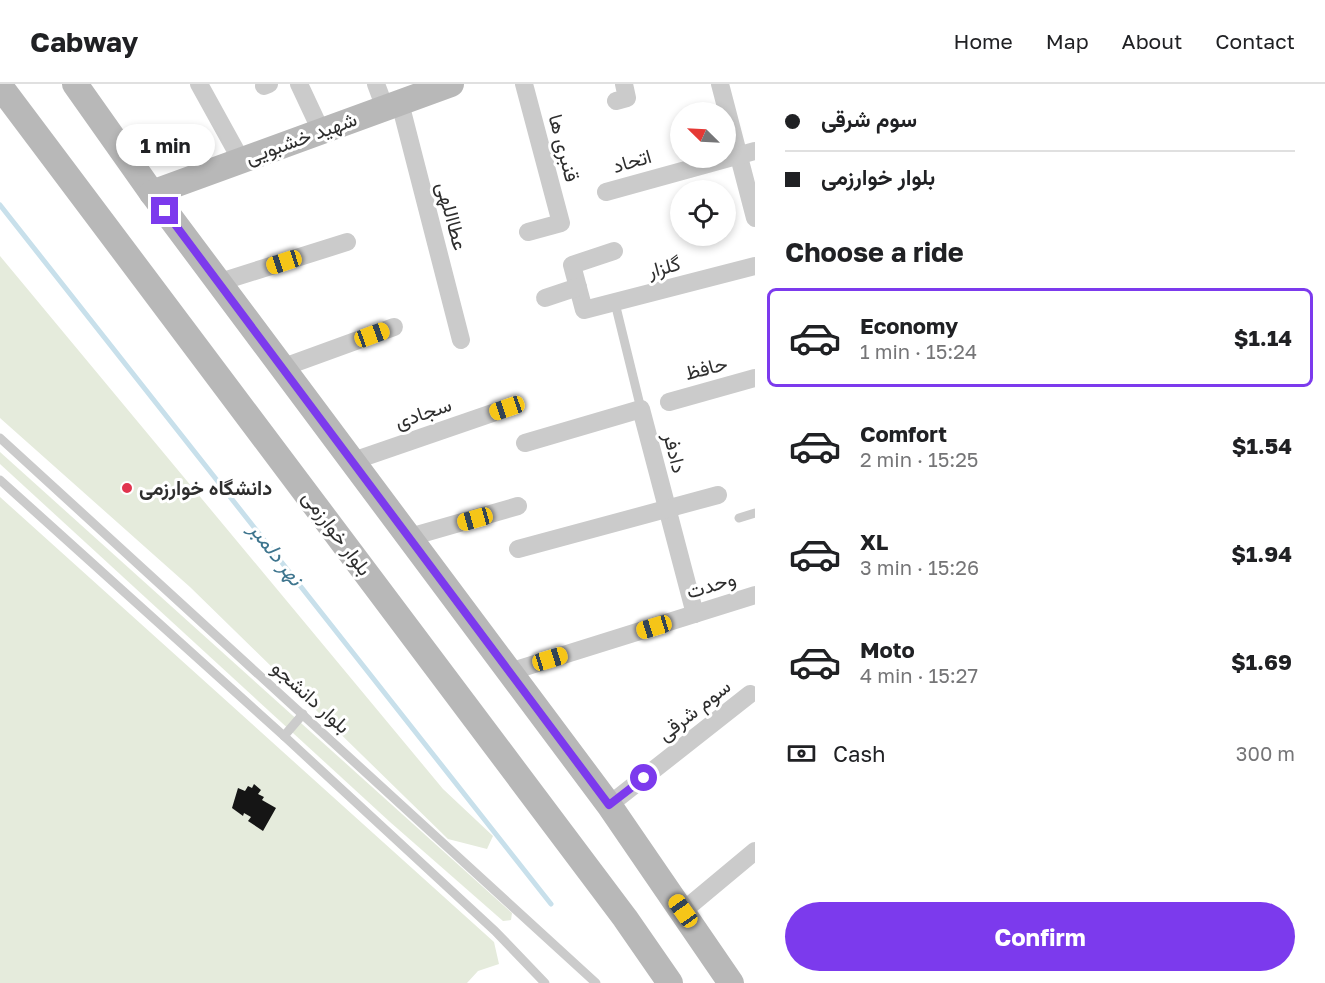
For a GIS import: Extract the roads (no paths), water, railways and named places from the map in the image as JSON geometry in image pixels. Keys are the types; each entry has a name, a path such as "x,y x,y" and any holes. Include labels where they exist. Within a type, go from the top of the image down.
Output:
{"main road":[{"path":"75,84 152,193 609,805 731,983"},
{"name":"شهید خشبویی","path":"152,193 452,84"},
{"name":"بلوار خوارزمی","path":"0,86 611,899 670,983"}],"street":[{"path":"199,84 241,160"},
{"path":"299,84 321,131"},
{"name":"عطااللهی","path":"376,84 392,105 461,340"},
{"name":"قنبری ها","path":"524,84 561,223 528,232"},
{"path":"616,101 627,98 624,84"},
{"path":"720,84 747,153 755,218"},
{"name":"اتحاد","path":"606,192 747,153"},
{"path":"220,282 347,242"},
{"path":"545,298 578,287 572,265 614,251"},
{"name":"گلزار","path":"578,287 584,310 755,266"},
{"path":"284,367 394,327"},
{"name":"حافظ","path":"669,402 755,378"},
{"name":"سجادی","path":"353,461 507,408"},
{"path":"525,443 641,409"},
{"name":"دادفر","path":"641,409 695,614"},
{"path":"518,549 718,495"},
{"path":"410,537 518,506"},
{"name":"وحدت","path":"508,672 755,595"},
{"name":"سوم شرقی","path":"609,805 750,694"},
{"path":"683,911 755,851"}],"lane":[{"name":"دادفر","path":"615,303 641,409"},
{"name":"بلوار دانشجو","path":"0,438 596,983"},
{"path":"0,480 284,736 495,931 545,983"},
{"path":"739,518 755,513"},
{"path":"284,736 303,714"}],"waterway":[{"name":"نهر دلمبر","path":"0,205 551,904"}],"place":[{"name":"دانشگاه خوارزمی","path":"127,488"}]}
